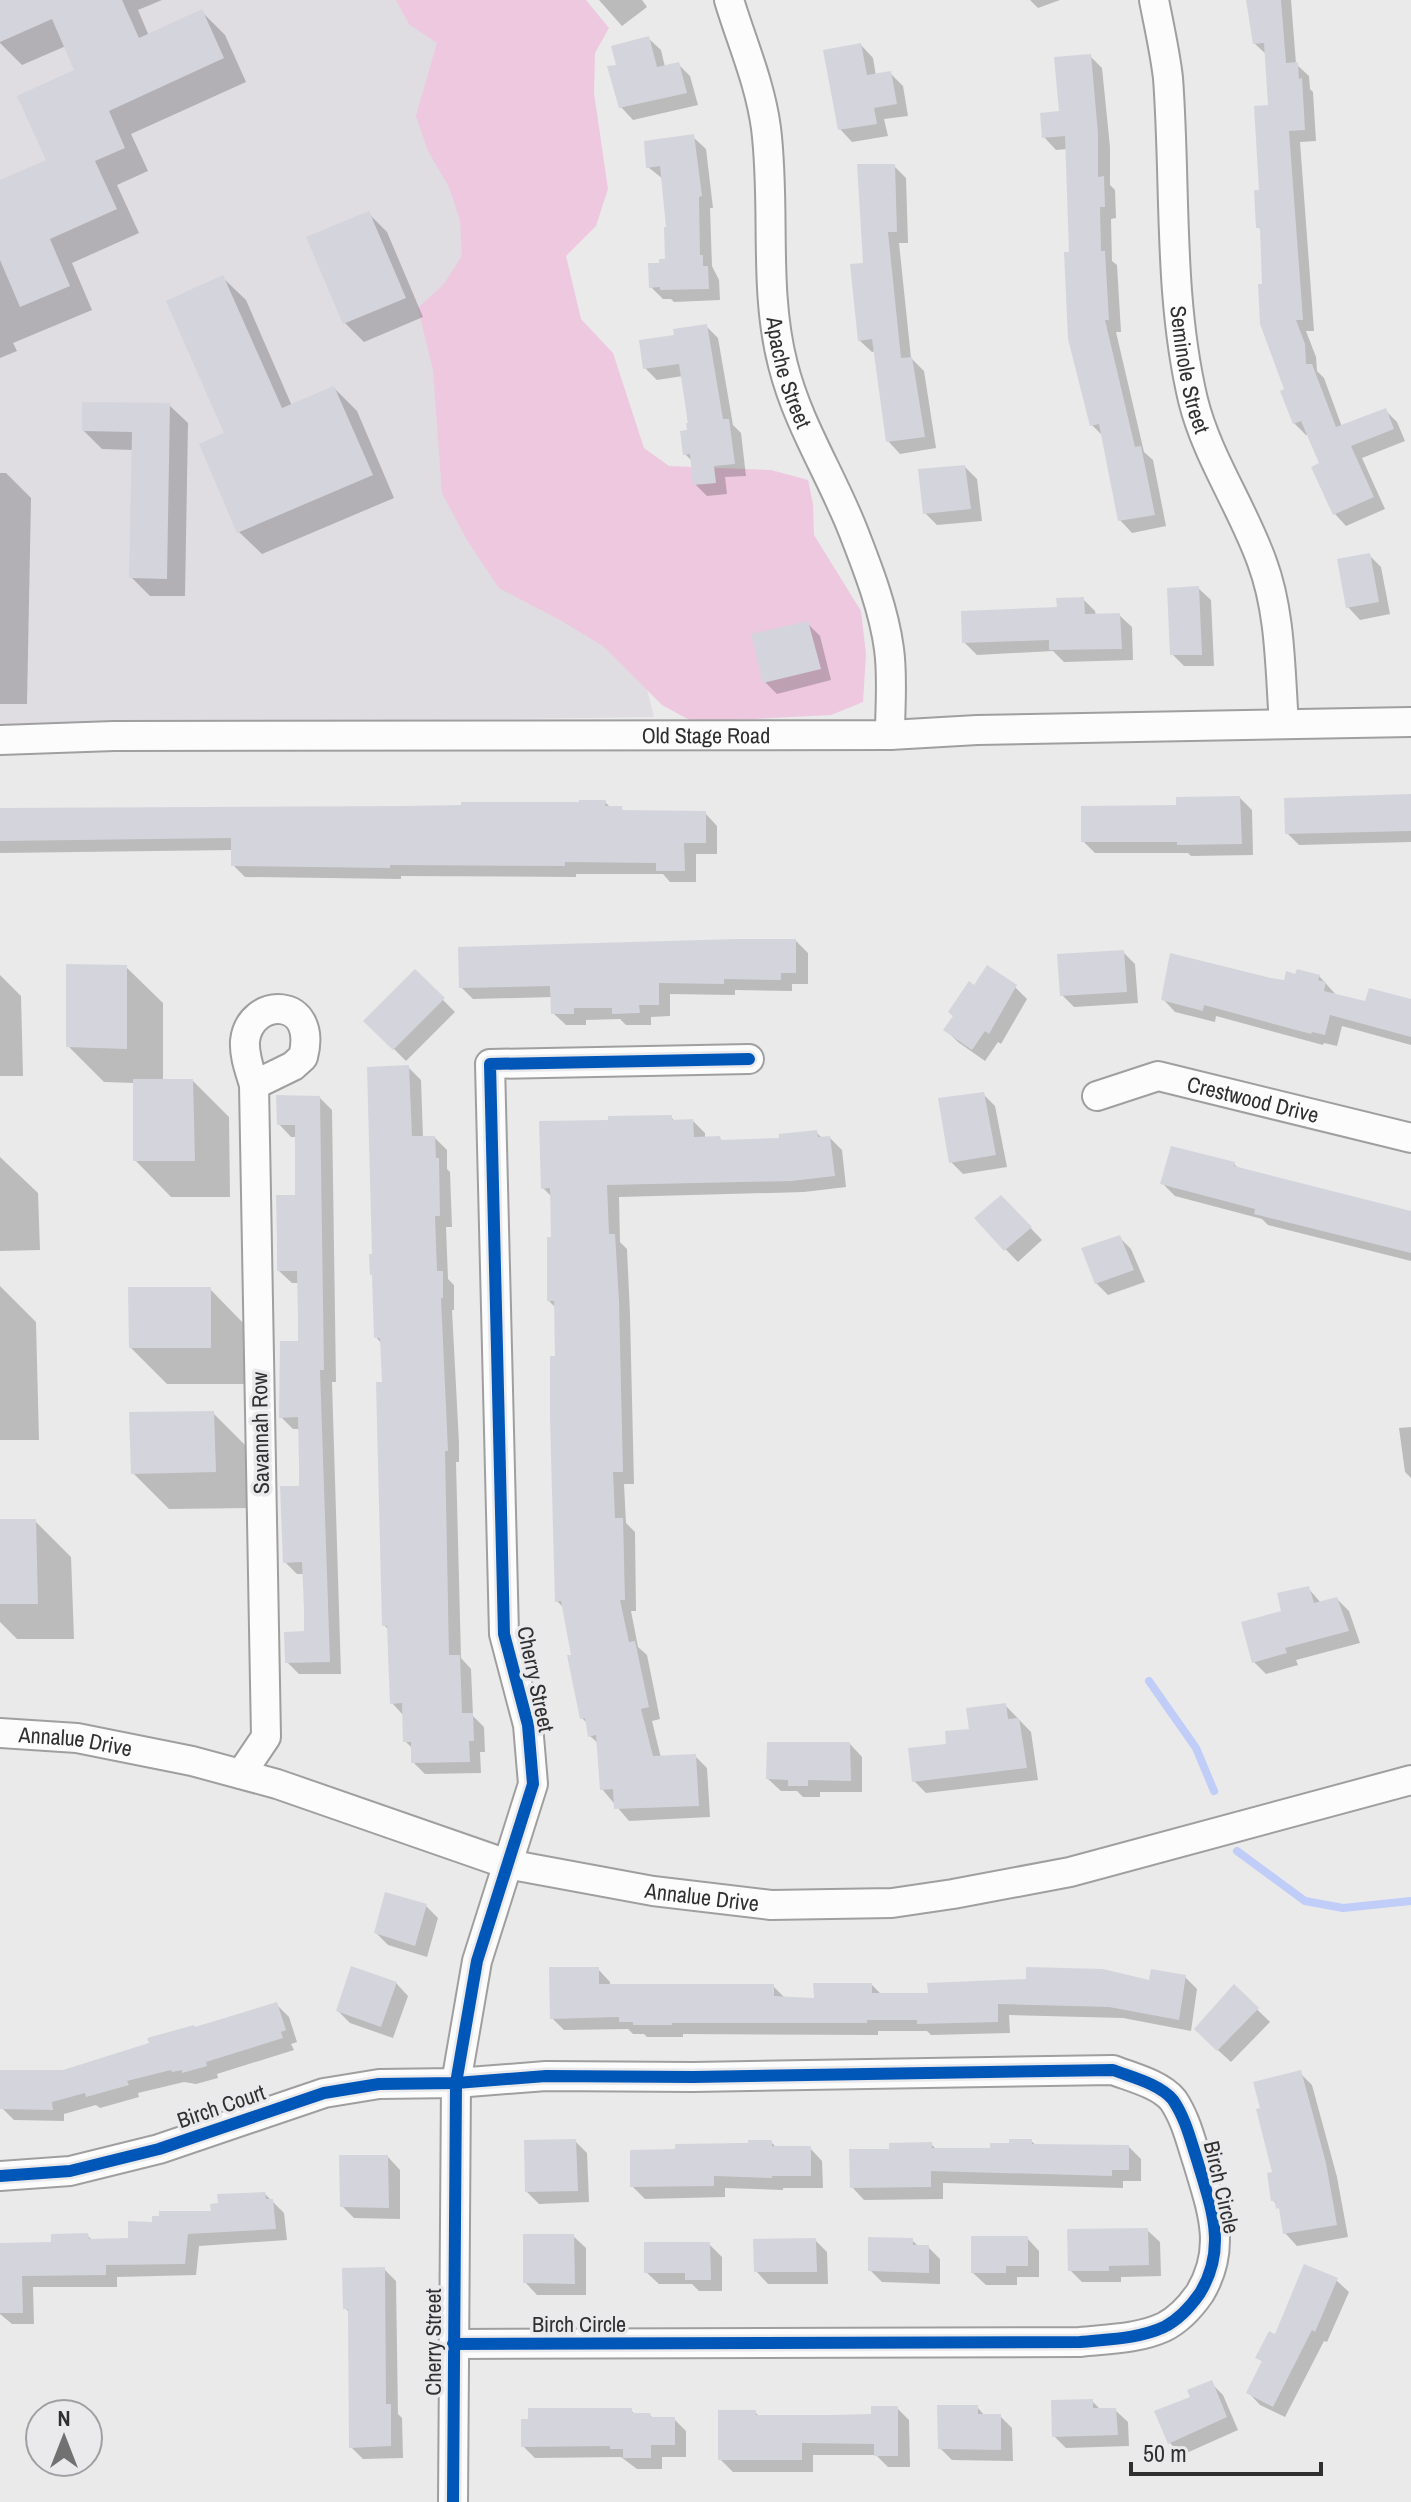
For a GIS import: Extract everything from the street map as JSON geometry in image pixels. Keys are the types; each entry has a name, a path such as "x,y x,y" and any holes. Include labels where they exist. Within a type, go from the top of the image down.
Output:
{"street":[{"name":"Apache Street","path":"729,0 753,66 766,126 771,186 772,306 782,365 801,421 853,531 874,589 889,649 890,735"},
{"name":"Seminole Street","path":"1154,0 1167,76 1171,196 1182,343 1193,402 1213,458 1241,510 1263,564 1276,620 1284,724"},
{"name":"Old Stage Road","path":"0,740 114,736 890,735 1411,722"},
{"name":"Cherry Street","path":"453,2502 456,2083 477,1961 533,1784 528,1725 504,1634 490,1064 749,1059"},
{"name":"Crestwood Drive","path":"1097,1096 1158,1076 1411,1138"},
{"name":"Savannah Row","path":"241,1774 266,1737 254,1085"},
{"name":"Annalue Drive","path":"0,1733 77,1738 192,1761 277,1784 507,1864 653,1891 771,1905 892,1903 1070,1872 1411,1780"},
{"name":"Birch Circle","path":"453,2344 1080,2342 1138,2336 1166,2326 1192,2305 1210,2276 1217,2244 1213,2214 1187,2129 1171,2098 1142,2080 1113,2070 693,2077 546,2076 456,2083"},
{"name":"Birch Court","path":"0,2176 70,2171 129,2156 324,2093 379,2084 456,2083"}],"shaded area":[{"path":"0,0 471,0 654,717 0,726"},
{"path":"396,0 586,0 609,28 595,53 594,93 608,189 596,226 566,256 581,319 613,353 644,448 669,466 771,470 808,480 814,535 861,611 866,654 863,702 831,715 693,722 662,705 603,646 499,588 467,540 442,493 433,370 418,308 443,285 462,256 460,220 449,187 428,151 416,116 437,43 409,24"}],"building":[{"path":"0,0 122,0 139,38 202,9 224,58 109,111 125,148 95,161 117,209 50,239 70,286 20,307 0,260 0,180 46,160 17,96 74,70 52,19 0,42"},
{"path":"1246,0 1281,0 1286,63 1298,62 1299,79 1302,78 1305,130 1289,131 1303,320 1296,320 1305,344 1306,364 1312,364 1336,427 1386,408 1394,429 1351,446 1374,497 1333,515 1311,467 1319,463 1301,421 1293,424 1280,391 1284,389 1260,324 1258,284 1262,284 1260,228 1256,228 1254,190 1259,190 1254,106 1268,105 1264,43 1253,44"},
{"path":"649,36 657,67 679,62 687,93 619,108 607,66 616,65 611,46"},
{"path":"861,43 867,75 891,71 897,104 874,108 877,124 838,130 823,50"},
{"path":"1091,54 1098,134 1098,177 1104,176 1105,207 1100,207 1101,251 1105,251 1109,320 1105,320 1135,447 1141,446 1155,515 1118,521 1099,424 1090,426 1068,339 1064,252 1069,252 1065,136 1042,138 1040,113 1059,111 1054,57"},
{"path":"694,134 702,196 699,197 700,255 703,255 703,266 708,266 709,289 649,288 648,263 659,263 659,259 665,259 666,227 660,166 646,168 644,141"},
{"path":"857,164 895,164 897,232 888,232 901,358 912,357 925,437 886,442 872,339 858,341 850,264 863,263"},
{"path":"369,211 406,298 343,324 306,237"},
{"path":"223,275 282,408 334,386 373,475 237,533 199,444 224,433 166,301"},
{"path":"707,324 723,419 729,419 735,464 714,466 716,483 693,485 690,454 683,455 680,431 687,430 688,423 679,364 643,369 639,340 674,335 673,329"},
{"path":"82,402 170,403 167,579 129,578 132,432 82,431"},
{"path":"965,465 971,509 923,514 918,469"},
{"path":"1370,553 1379,602 1346,608 1337,559"},
{"path":"1199,586 1202,655 1170,655 1167,588"},
{"path":"1084,597 1085,614 1120,613 1122,649 1049,650 1049,640 962,643 961,611 1057,607 1056,598"},
{"path":"808,621 821,669 763,683 751,634"},
{"path":"1411,794 1411,831 1285,834 1284,798"},
{"path":"1240,796 1242,844 1081,842 1081,806 1176,805 1176,797"},
{"path":"606,800 605,806 622,806 622,810 706,811 706,843 684,843 685,871 656,871 656,863 390,865 390,868 231,866 231,838 0,841 0,808 405,806"},
{"path":"796,939 796,973 781,973 781,980 724,979 724,984 659,983 659,1005 639,1005 640,1013 612,1014 612,1008 574,1008 574,1014 551,1014 550,986 459,988 458,947"},
{"path":"1124,950 1127,992 1060,996 1057,954"},
{"path":"1170,953 1284,980 1286,971 1295,974 1297,969 1320,975 1318,980 1326,982 1324,991 1365,1001 1369,988 1411,999 1411,1037 1330,1015 1325,1035 1311,1034 1204,1005 1203,1011 1161,1000"},
{"path":"66,964 127,965 127,1049 66,1047"},
{"path":"987,965 1017,985 989,1034 985,1031 972,1050 943,1030 953,1016 948,1012 969,981 974,985"},
{"path":"415,969 445,998 393,1050 363,1021"},
{"path":"409,1065 412,1136 435,1136 436,1158 439,1158 440,1216 435,1216 437,1271 443,1271 441,1298 448,1451 445,1451 449,1655 460,1655 462,1713 473,1713 474,1741 469,1741 470,1762 411,1763 411,1742 403,1742 402,1703 390,1704 387,1626 382,1626 376,1382 382,1382 380,1338 374,1338 369,1254 372,1254 367,1067"},
{"path":"133,1079 193,1079 195,1161 133,1161"},
{"path":"984,1092 996,1155 949,1163 938,1098"},
{"path":"276,1095 320,1096 324,1370 320,1370 330,1662 285,1663 284,1632 304,1631 304,1609 302,1562 283,1563 280,1486 299,1486 299,1463 298,1417 279,1418 280,1341 298,1341 298,1318 297,1271 277,1271 276,1195 295,1195 295,1125 277,1125"},
{"path":"672,1115 672,1120 693,1119 694,1137 720,1136 721,1140 779,1138 779,1134 817,1130 818,1137 830,1136 835,1176 791,1181 607,1185 609,1234 615,1234 619,1301 623,1472 613,1472 615,1518 623,1518 625,1600 620,1600 629,1642 635,1641 649,1707 641,1709 653,1756 696,1754 699,1806 614,1809 613,1789 600,1790 596,1735 588,1737 585,1718 580,1719 567,1655 571,1655 561,1601 555,1602 550,1418 550,1356 555,1356 554,1301 547,1301 550,1188 541,1189 539,1121"},
{"path":"1171,1146 1235,1162 1234,1166 1411,1211 1411,1253 1254,1214 1255,1209 1160,1184"},
{"path":"1001,1195 1032,1227 1004,1251 974,1218"},
{"path":"1120,1235 1134,1270 1095,1284 1081,1248"},
{"path":"128,1287 211,1287 211,1348 129,1348"},
{"path":"214,1411 216,1472 131,1474 129,1412"},
{"path":"0,1519 36,1519 38,1604 0,1604"},
{"path":"1309,1586 1314,1603 1337,1597 1349,1631 1285,1648 1287,1653 1252,1663 1241,1622 1281,1611 1277,1593"},
{"path":"1006,1703 1008,1719 1019,1718 1027,1768 912,1782 908,1748 946,1744 945,1731 969,1729 966,1708"},
{"path":"767,1742 850,1742 851,1781 808,1780 808,1786 788,1786 788,1780 766,1779"},
{"path":"385,1892 427,1904 415,1946 374,1933"},
{"path":"351,1966 397,1982 381,2027 336,2011"},
{"path":"549,1967 599,1967 599,1984 774,1984 774,1996 814,1998 813,1983 872,1983 872,1993 928,1993 927,1983 1026,1979 1026,1967 1103,1969 1149,1980 1151,1969 1186,1975 1179,2020 1109,2007 998,2004 998,2022 917,2024 917,2020 867,2020 867,2023 633,2025 633,2022 619,2022 619,2017 550,2019"},
{"path":"1234,1984 1259,2008 1217,2051 1194,2029"},
{"path":"277,2002 286,2030 281,2032 283,2038 206,2062 207,2066 182,2073 182,2070 171,2070 127,2081 129,2085 86,2097 85,2093 52,2102 53,2110 0,2109 0,2070 63,2070 149,2043 147,2038"},
{"path":"1301,2070 1326,2163 1337,2225 1283,2234 1279,2208 1276,2209 1275,2201 1271,2201 1267,2173 1272,2172 1256,2109 1260,2108 1253,2082"},
{"path":"576,2139 578,2191 525,2192 524,2140"},
{"path":"1009,2139 1032,2139 1032,2144 1129,2145 1129,2170 1112,2170 1112,2176 931,2171 931,2187 850,2188 849,2149 889,2149 889,2143 932,2142 932,2148 990,2148 990,2143 1009,2143"},
{"path":"748,2140 772,2140 772,2146 811,2146 811,2176 714,2176 714,2186 630,2187 630,2150 675,2149 675,2144 748,2143"},
{"path":"339,2155 388,2155 389,2208 340,2207"},
{"path":"265,2192 266,2199 273,2199 276,2229 188,2234 185,2264 106,2265 106,2275 22,2276 23,2313 0,2313 0,2243 51,2242 51,2234 88,2233 89,2239 128,2238 128,2221 152,2222 152,2216 159,2216 159,2211 211,2211 210,2204 218,2203 217,2194"},
{"path":"1148,2228 1149,2265 1109,2266 1109,2271 1068,2271 1067,2229"},
{"path":"523,2234 574,2234 575,2284 523,2283"},
{"path":"971,2236 1028,2236 1028,2266 1006,2266 1006,2273 971,2273"},
{"path":"868,2237 913,2238 913,2245 929,2245 929,2273 868,2271"},
{"path":"816,2238 817,2272 754,2272 753,2239"},
{"path":"644,2242 710,2242 711,2280 685,2280 685,2273 644,2273"},
{"path":"1304,2264 1338,2278 1315,2332 1312,2330 1273,2407 1246,2393 1262,2361 1255,2358 1269,2331 1275,2334"},
{"path":"385,2267 386,2404 391,2404 391,2446 349,2448 348,2309 343,2309 342,2268"},
{"path":"1212,2380 1227,2417 1168,2444 1154,2411 1190,2397 1187,2390"},
{"path":"1093,2399 1093,2408 1116,2408 1118,2435 1052,2437 1051,2400"},
{"path":"937,2405 978,2405 978,2414 1001,2414 1001,2450 938,2449"},
{"path":"871,2406 898,2406 898,2456 874,2456 874,2444 802,2443 802,2460 718,2460 718,2410 756,2410 756,2415 833,2415 871,2414"},
{"path":"528,2408 632,2408 632,2413 650,2413 651,2417 675,2417 675,2445 651,2445 651,2458 623,2458 623,2449 610,2449 610,2446 521,2447 521,2419 528,2419"}],"waterway":[{"path":"1149,1681 1196,1748 1214,1791"},
{"path":"1237,1851 1305,1901 1343,1908 1411,1901"}],"cycle path":[{"path":"453,2502 456,2083 477,1961 533,1784 528,1725 504,1634 490,1064 749,1059"},
{"path":"0,2176 70,2171 159,2149 324,2093 379,2084 456,2083 546,2076 693,2077 1113,2070 1153,2085 1173,2100 1188,2131 1212,2213 1213,2260 1200,2293 1169,2324 1133,2336 1080,2342 453,2344"}]}
